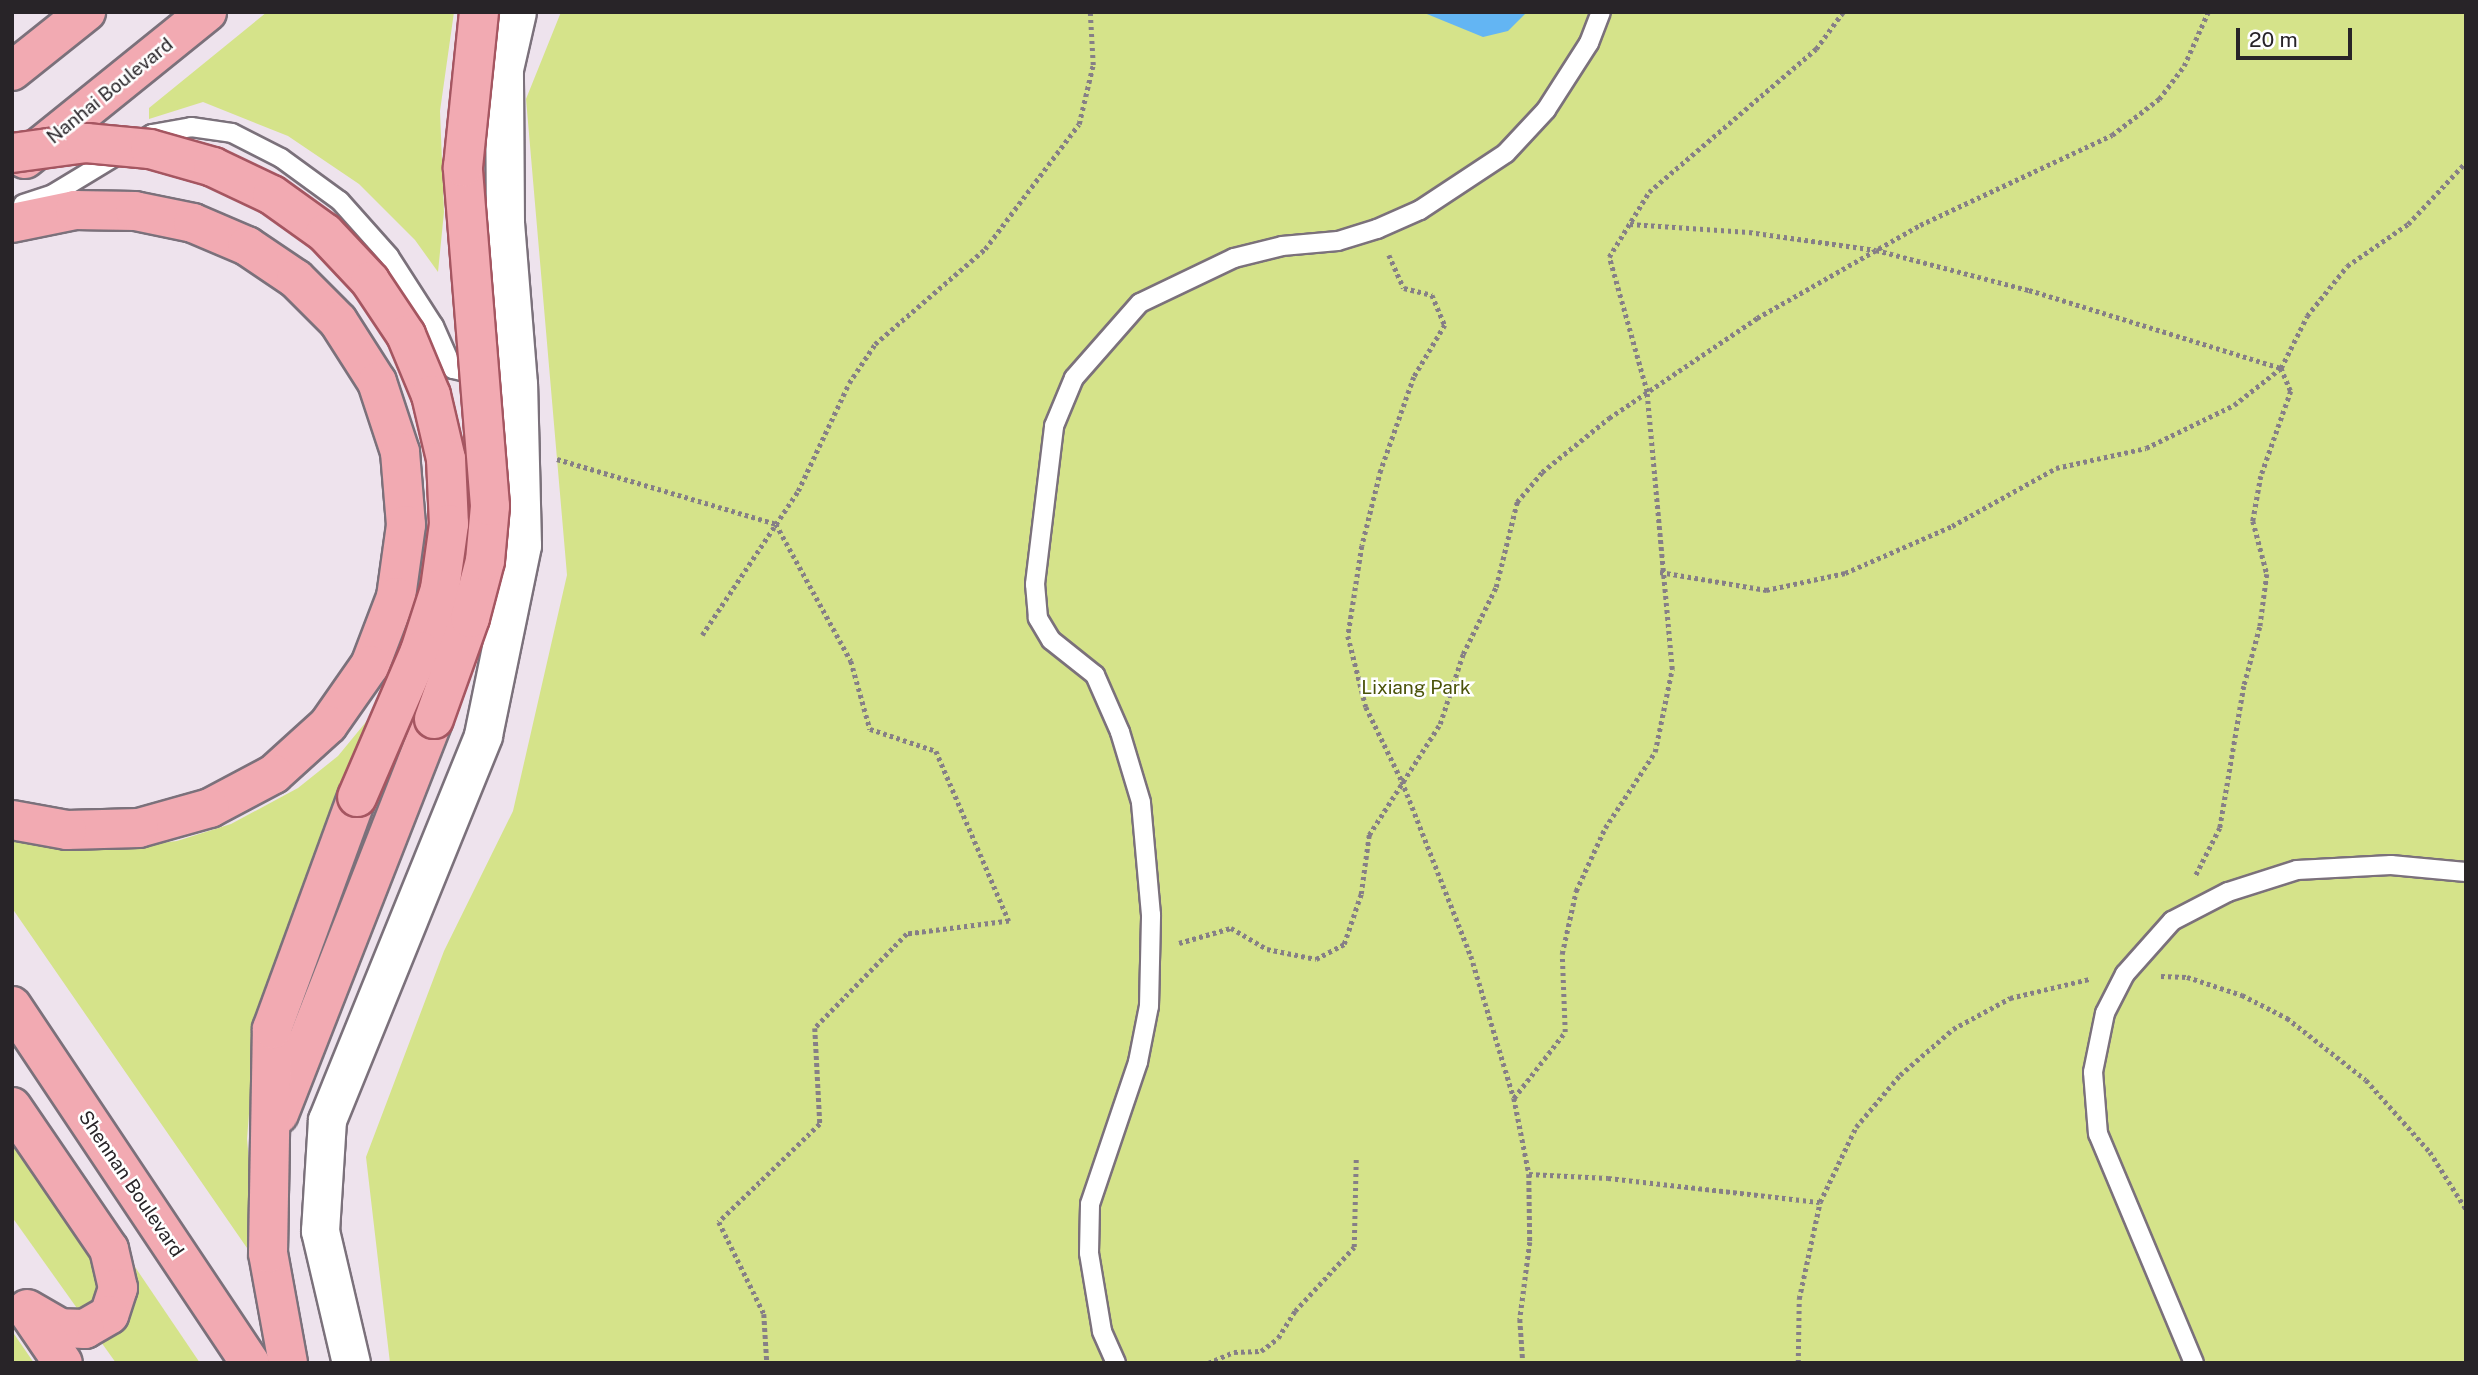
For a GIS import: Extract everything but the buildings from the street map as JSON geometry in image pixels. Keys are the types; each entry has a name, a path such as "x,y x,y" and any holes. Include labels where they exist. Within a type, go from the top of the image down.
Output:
{"main road":[{"path":"12,71 86,12"},
{"name":"Nanhai Boulevard","path":"12,169 207,12"},
{"path":"268,1142 434,719 470,618 485,561 490,506 463,167 478,12"},
{"path":"12,153 86,143 150,149 213,167 272,195 325,233 370,281 406,335 434,408 446,459 449,524 440,589 420,651 357,797 272,1028 268,1253 288,1363"},
{"path":"12,223 75,210 135,211 193,223 247,246 296,279 338,321 377,383 400,452 406,525 396,597 370,665 319,733 274,774 210,808 139,828 67,830 12,820"},
{"name":"Shennan Boulevard","path":"12,1006 250,1363"},
{"path":"12,1107 109,1249 118,1288 109,1315 85,1329 60,1328 20,1299"},
{"path":"20,1299 63,1363"}],"street":[{"path":"352,1363 320,1231 327,1120 483,735 522,545 518,384 505,224 504,82 517,12"}],"lane":[{"path":"1116,1363 1102,1331 1091,1266 1090,1204 1138,1062 1149,1006 1150,953 1141,802 1120,732 1095,675 1051,640 1038,618 1035,584 1054,426 1074,378 1140,303 1234,258 1282,246 1338,242 1377,229 1420,211 1506,153 1546,110 1588,43 1601,12"},
{"path":"12,204 53,194 152,134 191,127 232,133 281,158 340,201 389,256 434,326 453,369 518,384"},
{"path":"2194,1363 2098,1134 2093,1072 2105,1013 2125,974 2172,921 2228,892 2297,870 2391,865 2466,872"}],"path":[{"path":"702,635 798,491 849,383 875,344 985,249 1079,124 1093,65 1090,12"},
{"path":"1514,1098 1565,1032 1562,954 1576,891 1605,828 1655,752 1672,669 1660,572 1647,392 1609,257 1649,192 1816,49 1843,12"},
{"path":"1150,953 1231,928 1267,949 1316,959 1344,944 1361,894 1369,835 1440,724 1463,653 1496,587 1517,502 1542,472 1647,392 1758,318 1876,250 2112,135 2159,99 2184,66 2208,12"},
{"path":"1660,572 1766,590 1845,573 1952,526 2056,468 2146,448 2234,405 2281,368 2307,316 2347,266 2408,224 2466,162"},
{"path":"1630,224 1749,232 1876,250 2029,290 2281,368 2291,391 2261,476 2252,521 2267,574 2260,627 2244,686 2220,828 2172,921"},
{"path":"1377,229 1404,288 1432,295 1445,325 1414,377 1381,470 1362,546 1348,636 1366,708 1402,781 1471,956 1514,1098 1529,1174 1530,1242 1520,1319 1523,1363"},
{"path":"520,450 776,524 851,661 870,729 936,751 1009,921 907,934 815,1028 820,1124 719,1222 764,1314 767,1363"},
{"path":"1208,1363 1234,1352 1261,1351 1279,1338 1295,1311 1354,1247 1356,1158"},
{"path":"1529,1174 1608,1178 1820,1202"}],"green space":[{"path":"267,12 454,12 440,111 444,212 438,272 415,240 359,184 288,136 203,102 149,119 149,108"},
{"name":"Lixiang Park","path":"561,12 2466,12 2466,1363 390,1363 366,1157 444,951 513,811 567,575 526,99"},
{"path":"384,700 253,1063 247,1139 258,1264 12,908 12,837 58,848 109,849 177,841 231,824 298,788 338,756"},
{"path":"12,1085 200,1363 116,1363 12,1217"},
{"path":"12,1331 34,1363 12,1363"}],"water":[{"path":"1422,12 1527,12 1508,31 1483,37"}]}
